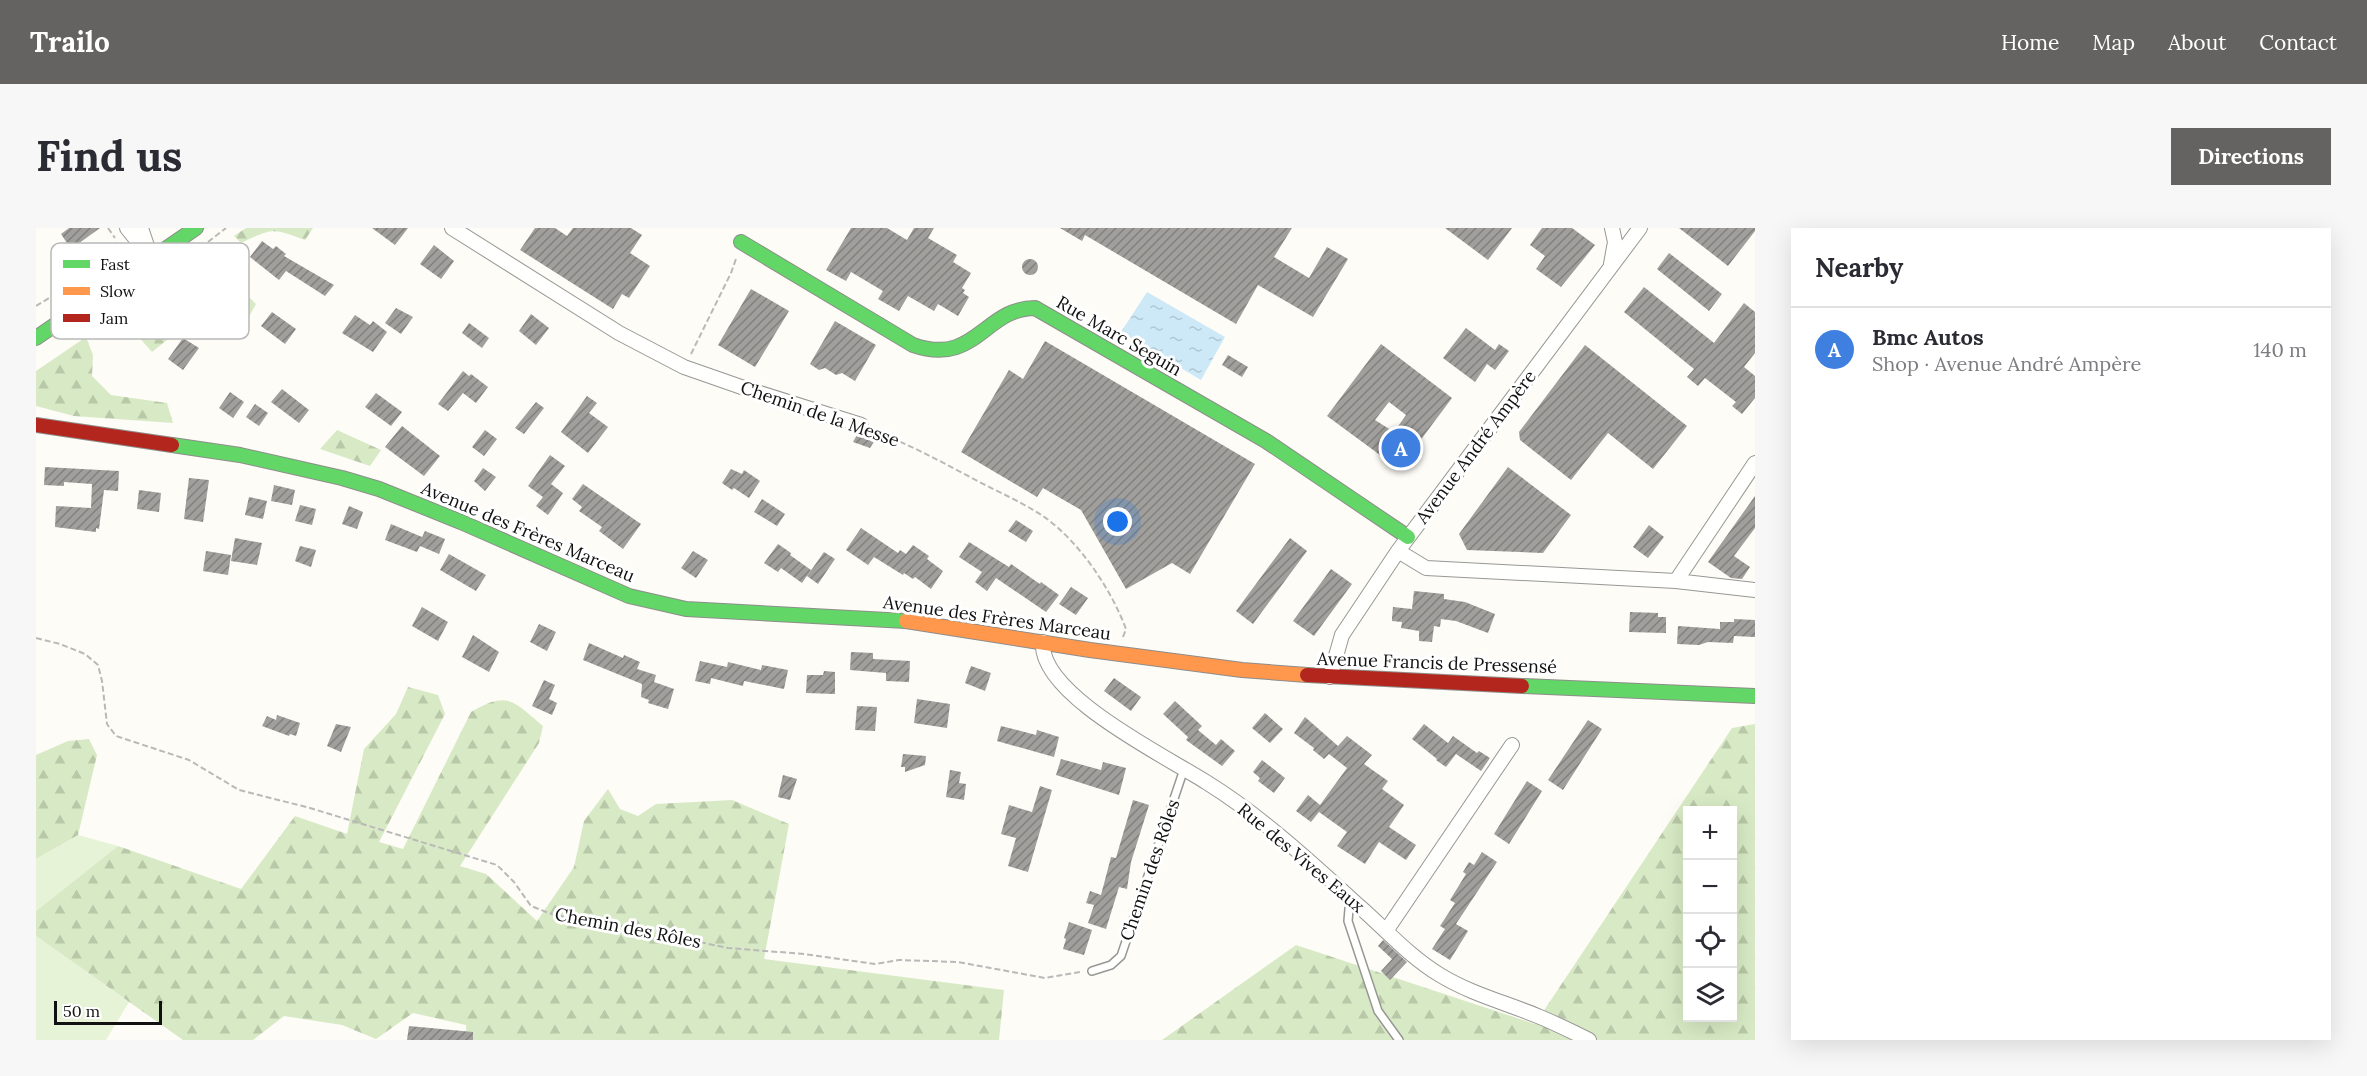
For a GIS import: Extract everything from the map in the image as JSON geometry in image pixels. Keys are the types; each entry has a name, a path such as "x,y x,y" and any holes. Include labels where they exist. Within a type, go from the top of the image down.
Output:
{"main road":[{"path":"175,243 196,228"},
{"name":"Rue Marc Seguin","path":"741,242 928,352 940,353 957,349 1004,317 1023,308 1035,308 1266,441 1408,537"},
{"path":"36,338 51,328"},
{"name":"Avenue des Frères Marceau","path":"36,425 240,455 342,478 379,489 452,518 598,584 666,606 731,614 912,621 1119,654"},
{"name":"Avenue Francis de Pressensé","path":"1119,654 1242,670 1330,677 1755,696"}],"street":[{"path":"141,228 146,243"},
{"name":"Chemin de la Messe","path":"452,228 619,333 684,367 747,390 861,425"},
{"path":"1610,269 1615,242 1612,228"},
{"name":"Avenue André Ampère","path":"1330,677 1342,635 1398,551 1640,228"},
{"path":"124,232 135,243"},
{"path":"1676,581 1755,463"},
{"path":"1398,551 1425,568 1676,581 1755,590"},
{"name":"Rue des Vives Eaux","path":"1043,642 1042,650 1050,666 1061,685 1075,698 1127,734 1228,797 1350,898 1424,964 1464,988 1540,1017 1589,1040"},
{"path":"1386,931 1512,744"}],"lane":[{"name":"Chemin des Rôles","path":"1092,971 1111,965 1121,956 1184,769"},
{"path":"1350,898 1348,921 1378,1011 1399,1040"}],"path":[{"path":"108,228 118,241 124,232"},
{"path":"684,367 731,273 741,242"},
{"path":"36,306 51,297"},
{"name":"Chemin de la Messe","path":"861,425 906,443 1043,516 1058,529 1094,568 1119,611 1126,629 1119,654"},
{"name":"Chemin des Rôles","path":"36,638 85,654 98,665 107,724 116,736 189,760 239,790 310,808 497,865 514,882 531,906 554,915 634,928 728,948 804,954 875,964 899,960 958,962 1045,978 1092,971"}],"green space":[{"path":"246,228 313,228 305,240 273,231 241,243 234,236"},
{"path":"249,297 256,304 249,316"},
{"path":"83,339 87,339 93,355 92,376 111,395 167,403 173,423 74,416 36,406 36,371"},
{"path":"140,339 168,339 152,352"},
{"path":"337,430 381,450 370,466 320,449"},
{"path":"408,687 438,695 445,714 379,842 403,849 471,712 494,701 510,701 543,726 539,743 460,866 486,874 537,921 574,867 584,821 608,789 620,809 638,816 656,804 732,800 789,824 764,959 1004,990 999,1040 467,1040 466,1025 413,1013 376,1039 342,1025 284,1016 253,1040 183,1040 36,936 36,911 118,846 241,889 295,816 347,834 364,749 396,714"},
{"path":"1755,724 1755,1040 1162,1040 1296,945 1535,1024 1732,728"},
{"path":"89,739 97,755 78,835 36,859 36,755 68,741"},
{"path":"78,835 118,846 36,911 36,859"},
{"path":"36,936 129,1002 106,1040 36,1040"}],"water":[{"path":"1147,292 1225,337 1201,380 1121,332"}],"building":[{"path":"69,228 100,228 79,243 67,243 61,234"},
{"path":"372,228 408,228 395,245"},
{"path":"535,228 555,228 567,236 573,228 631,228 642,235 630,253 650,266 629,298 622,294 613,309 520,250"},
{"path":"851,228 887,228 907,240 914,228 934,228 928,238 957,255 953,262 971,273 962,288 965,290 963,293 969,297 958,316 938,304 934,311 908,296 899,311 878,299 883,291 851,272 846,281 826,270"},
{"path":"1060,228 1292,228 1274,257 1309,278 1327,247 1348,259 1313,317 1258,285 1236,324 1085,235 1082,241"},
{"path":"1445,228 1512,228 1488,260"},
{"path":"1542,228 1572,228 1595,245 1561,287 1536,269 1545,256 1530,245"},
{"path":"1679,228 1755,228 1755,231 1728,266"},
{"path":"262,241 273,249 276,246 286,254 284,256 334,285 325,296 286,271 279,280 250,257"},
{"path":"434,245 454,261 441,279 420,264"},
{"path":"1669,253 1722,294 1709,311 1657,269"},
{"path":"1030,259 1036,261 1038,267 1036,273 1030,275 1024,273 1022,267 1024,261"},
{"path":"1644,287 1714,343 1744,303 1755,312 1755,353 1744,367 1755,376 1755,398 1742,414 1732,406 1736,402 1705,378 1698,386 1687,377 1694,369 1624,312"},
{"path":"751,289 789,311 755,367 718,345"},
{"path":"396,308 413,317 401,334 385,323"},
{"path":"272,312 296,329 285,344 261,326"},
{"path":"531,314 549,328 536,345 519,331"},
{"path":"355,315 370,325 373,321 387,332 373,352 342,333"},
{"path":"835,321 876,345 855,381 842,373 836,375 825,368 819,370 810,364"},
{"path":"469,323 489,338 482,348 462,333"},
{"path":"1466,328 1495,350 1499,344 1509,351 1495,370 1487,364 1475,382 1443,358"},
{"path":"182,339 199,348 183,370 168,359"},
{"path":"1045,341 1255,464 1190,574 1172,563 1126,589 1081,510 1043,488 1037,497 961,452 1009,370 1023,379"},
{"path":"1381,344 1452,398 1399,469 1327,416","holes":["1389,402 1406,415 1394,432 1375,420"]},
{"path":"1585,345 1687,426 1653,469 1608,433 1571,480 1520,440 1519,432"},
{"path":"1228,355 1248,367 1242,377 1222,365"},
{"path":"463,371 488,387 476,403 463,393 448,411 438,404"},
{"path":"282,389 309,410 299,423 271,402"},
{"path":"230,392 244,402 233,418 219,408"},
{"path":"376,393 402,412 391,426 365,407"},
{"path":"587,396 597,403 589,413 608,427 588,453 561,432"},
{"path":"536,402 544,408 524,434 515,428"},
{"path":"255,404 268,413 259,426 246,417"},
{"path":"402,426 440,456 424,476 385,447"},
{"path":"485,430 497,439 484,456 472,447"},
{"path":"858,433 877,437 870,448 853,442"},
{"path":"550,455 565,466 551,484 563,493 548,515 536,506 543,497 528,486"},
{"path":"45,467 119,471 118,491 104,490 99,529 96,528 96,532 55,527 56,506 91,508 92,484 64,482 64,486 44,485"},
{"path":"1508,467 1571,515 1543,553 1467,550 1459,534"},
{"path":"483,468 496,477 485,491 474,481"},
{"path":"731,469 742,474 744,470 760,481 749,498 722,483"},
{"path":"189,478 209,480 203,522 184,519"},
{"path":"583,484 641,524 623,549 599,531 602,527 579,511 582,507 572,499"},
{"path":"274,485 295,490 292,505 271,501"},
{"path":"139,490 161,493 159,512 137,509"},
{"path":"1755,496 1755,528 1734,556 1750,567 1742,579 1731,578 1708,562"},
{"path":"249,497 267,501 263,519 245,515"},
{"path":"762,499 785,514 777,526 754,512"},
{"path":"300,505 316,509 312,525 295,521"},
{"path":"349,506 363,512 357,529 342,524"},
{"path":"1016,520 1033,531 1026,542 1008,531"},
{"path":"391,524 422,537 425,531 445,539 439,554 420,546 417,552 385,540"},
{"path":"1649,525 1664,537 1648,558 1633,547"},
{"path":"861,528 898,553 900,550 906,554 913,545 929,556 927,559 943,571 931,589 915,577 913,579 904,573 903,575 874,557 868,565 846,550"},
{"path":"235,538 262,543 257,565 231,561"},
{"path":"1290,538 1307,551 1253,624 1236,611"},
{"path":"969,542 1009,567 1011,564 1059,595 1046,612 996,578 987,591 975,582 982,572 959,557"},
{"path":"778,544 811,570 802,583 781,568 778,572 764,563"},
{"path":"300,546 316,550 311,567 295,561"},
{"path":"206,551 231,555 228,575 203,571"},
{"path":"693,551 708,560 696,578 681,568"},
{"path":"824,552 835,559 818,584 807,576"},
{"path":"449,554 486,575 476,591 440,570"},
{"path":"1331,569 1352,584 1314,636 1293,621"},
{"path":"1071,587 1088,598 1076,615 1059,604"},
{"path":"1414,591 1444,594 1444,599 1465,602 1495,614 1488,633 1456,621 1441,619 1440,627 1434,626 1432,642 1419,641 1419,631 1401,628 1402,622 1392,621 1393,607 1412,609"},
{"path":"422,607 448,622 438,641 412,626"},
{"path":"1630,612 1658,613 1658,617 1666,617 1666,633 1629,632"},
{"path":"1734,619 1755,620 1755,637 1734,636 1733,643 1677,644 1678,626 1720,629 1720,622 1734,622"},
{"path":"539,624 556,632 547,651 530,642"},
{"path":"473,635 499,652 489,672 462,657"},
{"path":"589,643 623,658 624,655 640,662 637,669 656,675 654,682 674,689 668,709 648,703 649,700 641,697 642,684 583,660"},
{"path":"851,652 873,653 873,659 910,661 909,682 886,681 886,673 850,670"},
{"path":"700,661 727,667 728,662 761,670 762,665 788,670 784,689 744,681 743,686 711,678 710,684 695,681"},
{"path":"971,666 991,673 985,691 965,683"},
{"path":"824,671 835,672 835,694 806,693 807,675 823,675"},
{"path":"1114,678 1141,697 1131,711 1104,691"},
{"path":"544,680 555,685 549,699 557,703 552,715 532,706"},
{"path":"917,699 950,704 947,728 914,723"},
{"path":"1175,701 1202,726 1198,730 1216,745 1221,739 1235,751 1222,766 1186,740 1188,737 1163,714"},
{"path":"857,706 877,707 875,731 855,730"},
{"path":"1265,713 1283,729 1270,743 1252,728"},
{"path":"277,715 300,723 296,736 290,734 289,736 262,726 267,716 276,720"},
{"path":"1305,717 1338,746 1347,736 1372,755 1364,764 1388,781 1382,789 1404,805 1389,827 1416,845 1406,860 1379,842 1365,864 1337,846 1347,832 1319,812 1311,822 1296,811 1308,795 1320,805 1347,768 1329,754 1324,759 1294,733"},
{"path":"1588,720 1602,729 1563,790 1548,780"},
{"path":"336,724 351,727 341,752 327,746"},
{"path":"1424,724 1448,743 1453,736 1477,753 1479,751 1490,758 1481,771 1456,754 1446,767 1412,739"},
{"path":"1001,726 1036,735 1037,730 1059,737 1054,757 997,741"},
{"path":"903,754 926,756 925,765 905,772 905,767 901,767"},
{"path":"1061,759 1101,770 1103,762 1126,768 1119,795 1056,775"},
{"path":"1262,760 1285,778 1274,793 1258,781 1260,778 1253,772"},
{"path":"950,770 961,772 959,783 966,784 964,800 946,797"},
{"path":"783,775 797,779 790,800 778,797"},
{"path":"1527,781 1542,791 1509,844 1494,834"},
{"path":"1040,786 1052,790 1028,872 1008,866 1016,838 1001,834 1009,805 1032,812"},
{"path":"1133,800 1149,805 1131,862 1127,889 1119,887 1106,929 1088,923 1094,905 1086,903 1090,891 1101,895 1111,857 1116,858"},
{"path":"1482,852 1497,862 1456,924 1468,931 1450,960 1432,949 1445,929 1440,926 1455,903 1450,900 1466,874 1463,872 1469,862 1474,865"},
{"path":"1069,922 1092,930 1084,955 1063,949"},
{"path":"1383,940 1407,962 1390,980 1381,971 1392,959 1378,946"},
{"path":"409,1026 473,1032 473,1040 407,1040"}],"traffic: fast":[{"path":"174,243 196,228"},
{"path":"741,242 913,345 934,350 966,343 1003,317 1018,310 1035,308 1266,441 1408,537"},
{"path":"36,338 51,328"},
{"path":"172,445 240,455 342,478 379,489 461,522 629,596 686,609 906,621"},
{"path":"1522,686 1755,696"}],"traffic: slow":[{"path":"906,621 1090,650 1242,670 1307,675"}],"traffic: jam":[{"path":"36,425 172,445"},
{"path":"1307,675 1522,686"}],"place":[{"name":"Bmc Autos","path":"1401,448"}]}
